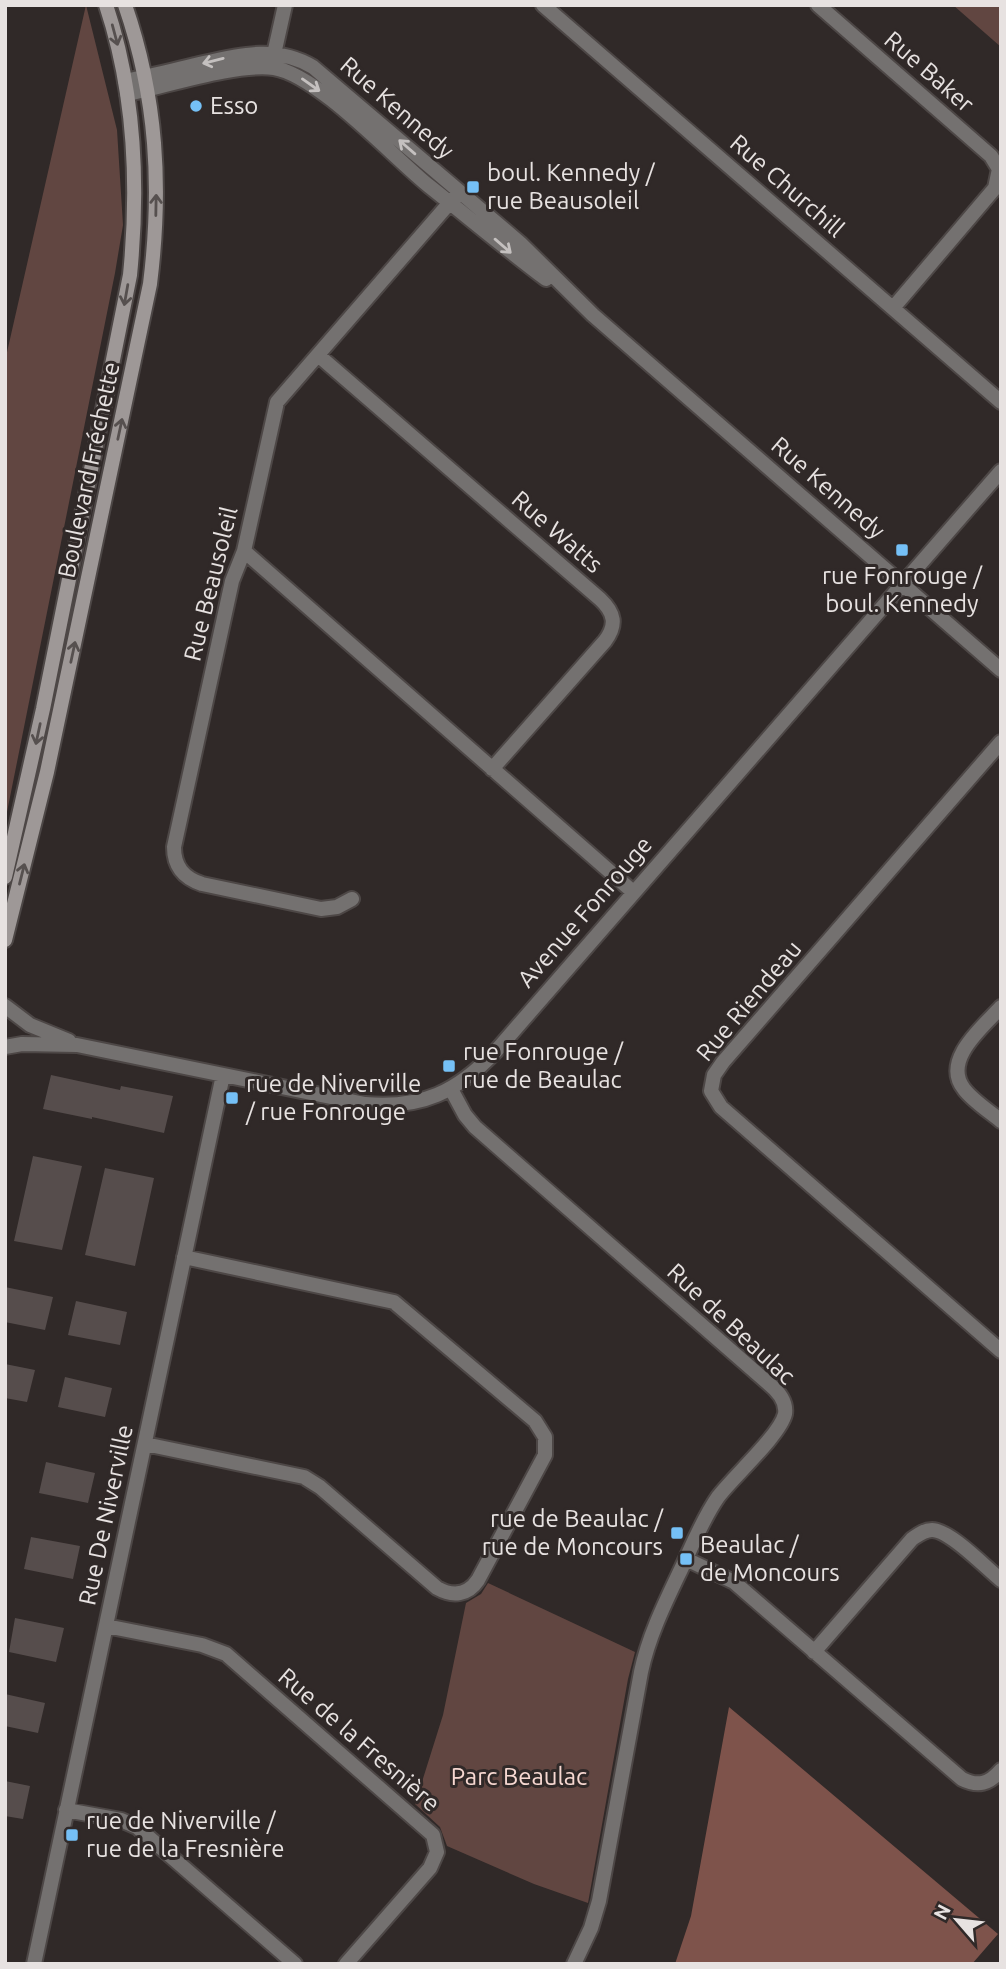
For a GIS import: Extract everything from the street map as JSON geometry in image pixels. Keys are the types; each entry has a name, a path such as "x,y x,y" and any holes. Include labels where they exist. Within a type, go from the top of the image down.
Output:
{"main road":[{"name":"Boulevard Fréchette","path":"5,877 43,709 130,275 136,211 135,185 126,88 116,37 106,5"},
{"name":"Boulevard Fréchette","path":"5,940 50,759 150,284 156,176 147,83 125,5"}],"street":[{"path":"272,61 285,5"},
{"name":"Rue Churchill","path":"543,5 1001,402"},
{"name":"Rue Baker","path":"818,5 991,156 999,169 995,188 893,308"},
{"name":"Rue Kennedy","path":"126,88 272,61 298,76 455,197 512,254 593,315 1001,670"},
{"name":"Rue Beausoleil","path":"352,899 337,907 321,909 195,882 185,876 175,861 174,847 232,581 244,551 277,402 455,197"},
{"name":"Rue Watts","path":"318,355 600,599 612,614 614,625 605,641 492,769"},
{"name":"Avenue Fonrouge","path":"77,1045 378,1105 410,1102 452,1089 496,1051 632,891 1001,471"},
{"path":"244,551 632,891"},
{"name":"Rue Riendeau","path":"1001,743 723,1062 714,1075 711,1091 721,1107 1001,1351"},
{"path":"5,1006 30,1025 77,1045"},
{"path":"1001,1007 966,1048 957,1070 963,1088 1001,1121"},
{"path":"5,1047 22,1044 77,1045"},
{"name":"Rue De Niverville","path":"34,1964 223,1075"},
{"name":"Rue de Beaulac","path":"452,1089 465,1115 475,1126 768,1382 782,1399 785,1414 779,1426 720,1495 662,1611 644,1659 599,1901 591,1928 574,1964"},
{"path":"145,1444 304,1477 320,1487 437,1588 453,1594 465,1592 478,1580 545,1455 545,1437 535,1421 394,1302 184,1257"},
{"path":"814,1652 912,1539 927,1531 937,1531 947,1536 1001,1580"},
{"path":"686,1559 734,1582 962,1779 981,1784 990,1781 1001,1770"},
{"name":"Rue de la Fresnière","path":"106,1626 202,1645 226,1654 433,1835 437,1852 430,1868 346,1964"},
{"path":"66,1810 125,1821 137,1827 295,1964"}],"green space":[{"path":"86,5 117,130 123,225 5,822 5,361"},
{"path":"953,5 1001,5 1001,47"},
{"name":"Parc Beaulac","path":"488,1583 635,1652 588,1903 534,1884 447,1846 440,1827 415,1804 443,1715 466,1603 481,1594"}],"shaded area":[{"path":"729,1707 998,1934 972,1964 675,1964 691,1916"}],"building":[{"path":"51,1075 120,1090 121,1086 173,1096 164,1133 43,1109"},
{"path":"33,1156 82,1166 62,1250 14,1241"},
{"path":"105,1168 154,1178 135,1266 85,1255"},
{"path":"5,1287 53,1297 45,1330 5,1322"},
{"path":"76,1301 127,1312 120,1345 68,1335"},
{"path":"5,1364 35,1370 27,1402 5,1398"},
{"path":"65,1377 112,1388 105,1417 58,1407"},
{"path":"46,1462 95,1473 88,1503 39,1493"},
{"path":"31,1537 80,1546 73,1579 24,1569"},
{"path":"15,1618 64,1628 56,1662 9,1652"},
{"path":"5,1694 45,1703 38,1733 5,1726"},
{"path":"5,1781 30,1786 23,1819 5,1816"}],"place":[{"name":"Esso","path":"196,106"},
{"name":"boul. Kennedy / rue Beausoleil","path":"473,187"},
{"name":"rue Fonrouge / boul. Kennedy","path":"902,550"},
{"name":"rue Fonrouge / rue de Beaulac","path":"449,1066"},
{"name":"rue de Niverville / rue Fonrouge","path":"232,1098"},
{"name":"rue de Beaulac / rue de Moncours","path":"677,1533"},
{"name":"Beaulac / de Moncours","path":"686,1559"},
{"name":"rue de Niverville / rue de la Fresnière","path":"72,1835"}]}
